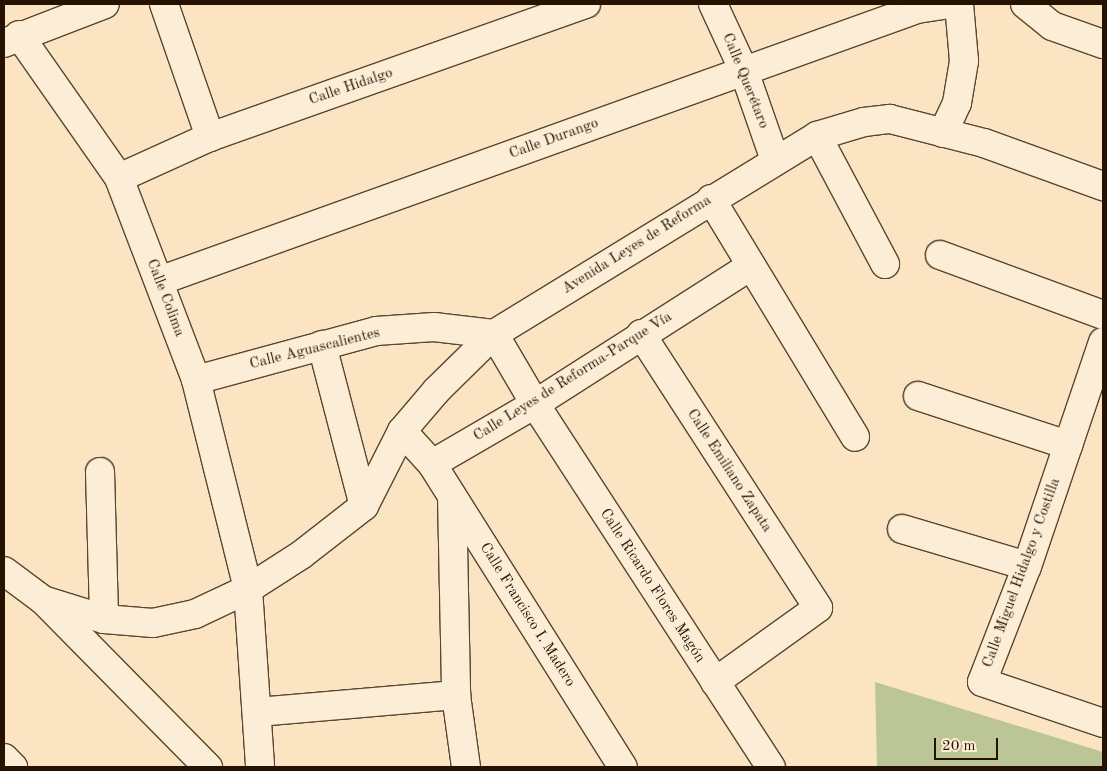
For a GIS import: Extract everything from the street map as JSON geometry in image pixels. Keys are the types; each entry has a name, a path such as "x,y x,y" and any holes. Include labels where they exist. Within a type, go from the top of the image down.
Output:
{"street":[{"path":"11,39 105,4"},
{"path":"164,4 210,137"},
{"name":"Calle Hidalgo","path":"118,178 210,137 586,4"},
{"name":"Calle Querétaro","path":"713,4 744,71 776,160"},
{"name":"Calle Durango","path":"159,281 917,9 950,4"},
{"path":"943,133 956,103 964,62 959,4"},
{"path":"1025,4 1052,26 1103,44"},
{"name":"Calle Colima","path":"11,39 118,178 196,380 248,589 260,767"},
{"name":"Avenida Leyes de Reforma","path":"364,506 402,431 437,390 494,334 711,199 817,136 864,122 890,119 984,144 1103,186"},
{"path":"817,136 885,264"},
{"path":"711,199 855,437"},
{"path":"940,255 1103,315"},
{"name":"Calle Leyes de Reforma-Parque Vía","path":"432,464 534,404 641,334 751,266"},
{"name":"Calle Aguascalientes","path":"196,380 376,331 434,326 494,334"},
{"name":"Calle Ricardo Flores Magón","path":"494,334 534,404 771,767"},
{"name":"Calle Emiliano Zapata","path":"641,334 818,608 714,682"},
{"name":"Calle Miguel Hidalgo y Costilla","path":"1103,342 1027,566 982,682 1103,723"},
{"path":"43,600 104,619 153,623 195,614 248,589 301,555 364,506 322,345"},
{"path":"918,396 1068,445"},
{"path":"402,431 432,464"},
{"name":"Calle Francisco I. Madero","path":"432,464 623,767"},
{"path":"100,472 104,619"},
{"path":"452,496 456,695 466,767"},
{"path":"902,530 1027,566"},
{"path":"4,571 43,600 208,767"},
{"path":"257,712 456,695"},
{"path":"4,758 13,767"}],"green space":[{"path":"875,682 1103,752 1103,767 877,767"}]}
